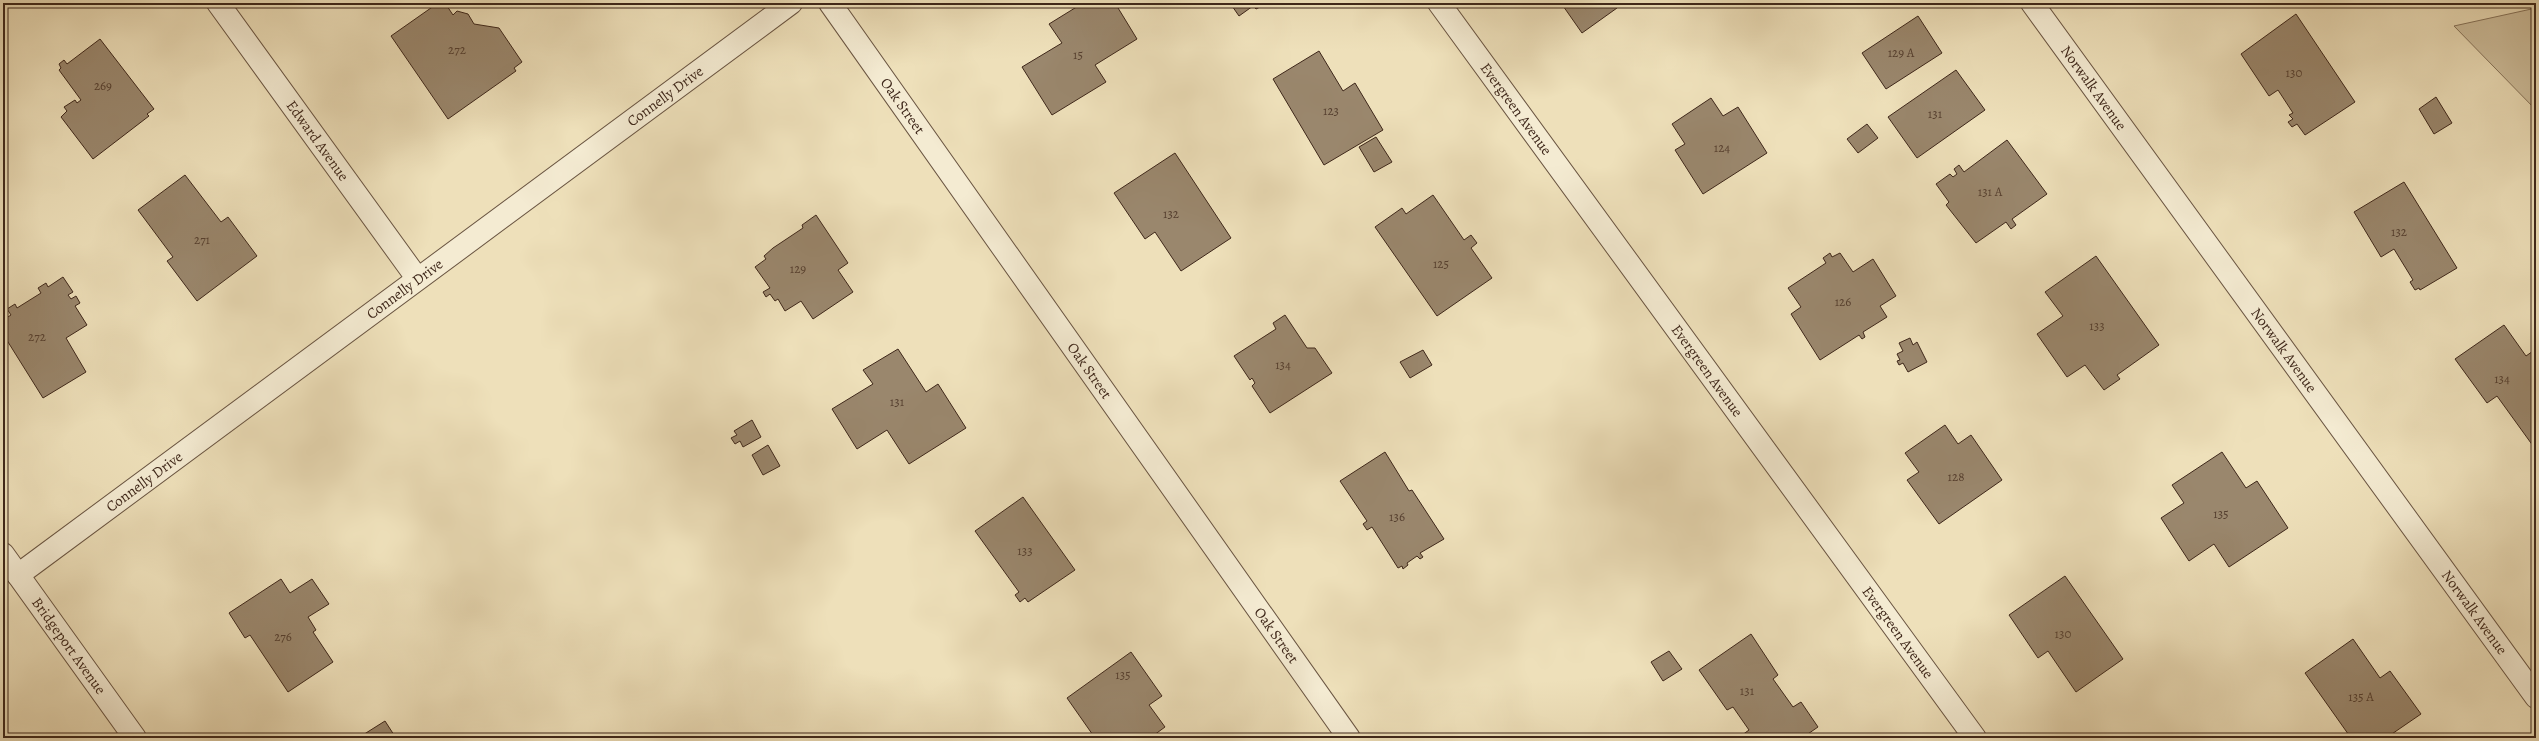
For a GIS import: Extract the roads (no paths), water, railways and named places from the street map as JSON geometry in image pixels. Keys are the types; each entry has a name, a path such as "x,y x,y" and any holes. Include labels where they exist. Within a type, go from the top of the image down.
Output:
{"street":[{"name":"Edward Avenue","path":"218,3 417,278"},
{"name":"Connelly Drive","path":"18,575 417,278 791,3"},
{"name":"Oak Street","path":"830,3 1349,738"},
{"name":"Evergreen Avenue","path":"1439,3 1975,738"},
{"name":"Norwalk Avenue","path":"2032,3 2536,697"},
{"name":"Bridgeport Avenue","path":"3,554 135,738"}]}
